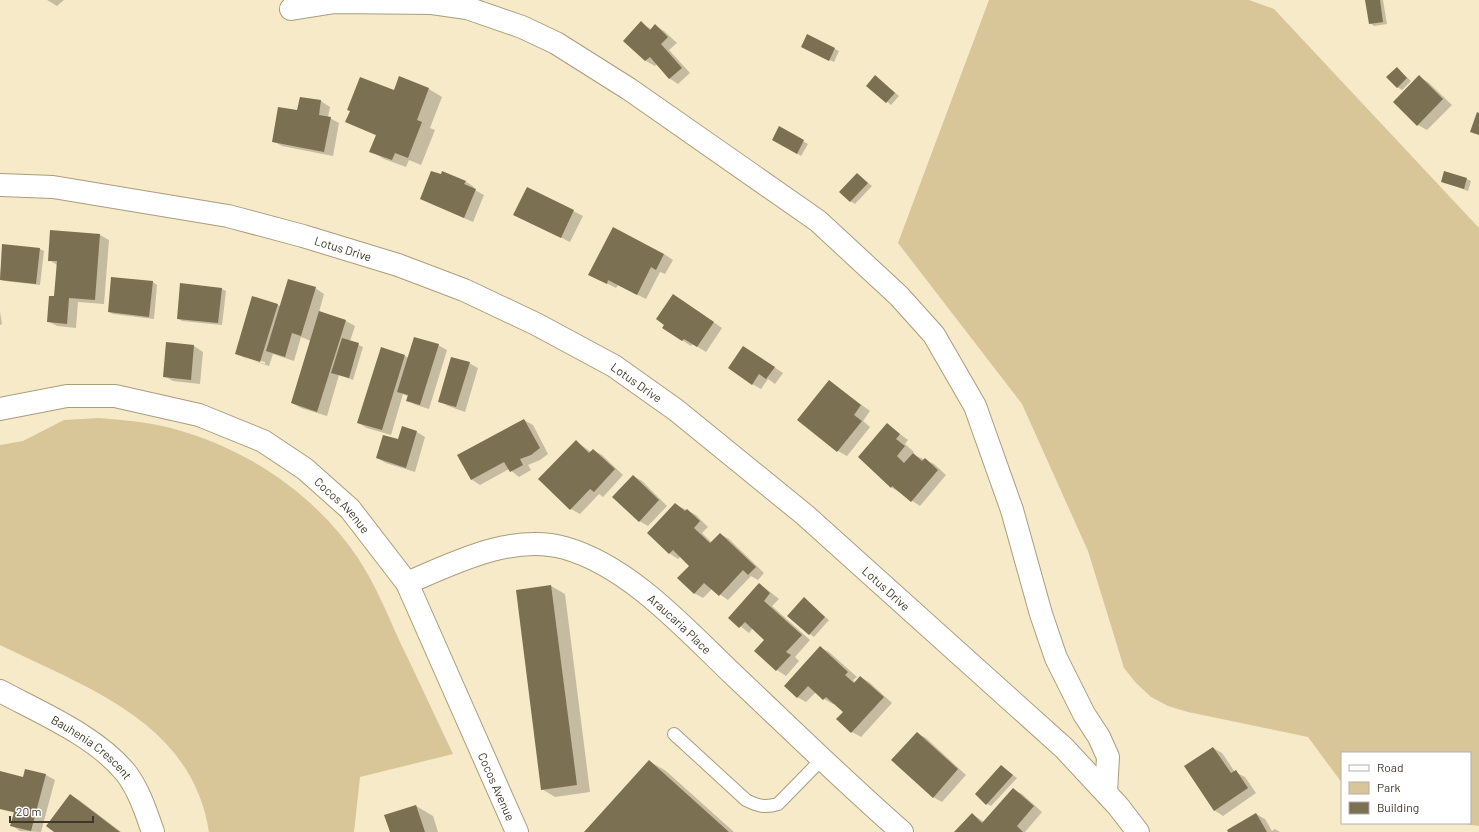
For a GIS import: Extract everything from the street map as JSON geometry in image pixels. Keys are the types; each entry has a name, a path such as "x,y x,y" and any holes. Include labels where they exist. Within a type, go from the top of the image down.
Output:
{"street":[{"path":"291,9 336,2 432,3 467,8 522,27 556,43 629,89 818,221 899,296 934,335 974,406 1012,510 1031,580 1056,658 1084,714 1099,737 1108,757 1106,793"},
{"name":"Lotus Drive","path":"0,185 53,187 228,216 303,236 398,265 464,290 536,324 614,366 682,415 805,515 1064,748 1106,793 1138,832"},
{"name":"Cocos Avenue","path":"0,409 67,396 115,396 199,415 263,440 306,469 350,509 406,583 517,832"},
{"name":"Araucaria Place","path":"406,583 458,561 504,547 534,545 565,548 608,566 648,594 822,759 902,832"},
{"name":"Bauhenia Crescent","path":"0,691 63,724 100,749 126,774 141,800 153,832"}],"lane":[{"path":"674,734 746,800 758,806 778,804 822,759"}],"green space":[{"path":"989,0 1249,0 1274,9 1479,228 1479,826 1465,824 1471,824 1471,752 1341,752 1341,782 1308,737 1188,712 1168,706 1151,697 1136,683 1124,668 1088,551 1022,404 898,243"},
{"path":"99,418 171,428 226,448 252,461 276,476 321,513 358,558 370,578 453,754 360,777 354,832 209,832 199,794 181,762 158,736 131,713 100,694 0,645 0,445 23,441 64,420"}],"building":[{"path":"1365,0 1380,0 1383,22 1369,24"},
{"path":"641,21 650,30 655,24 668,37 661,44 682,68 669,79 650,57 645,61 623,41"},
{"path":"807,34 835,48 829,61 801,47"},
{"path":"1397,67 1407,78 1397,88 1386,77"},
{"path":"875,75 895,93 886,103 866,86"},
{"path":"1419,75 1443,99 1417,126 1393,102"},
{"path":"399,76 429,88 417,120 422,122 408,158 395,153 392,160 369,152 376,135 345,122 350,111 347,110 360,77 394,90"},
{"path":"300,97 321,100 319,115 331,117 324,152 272,142 278,107 297,110"},
{"path":"1477,112 1479,113 1479,135 1470,132"},
{"path":"779,126 804,140 797,154 772,140"},
{"path":"431,171 441,174 442,171 466,181 464,184 476,189 464,218 420,199"},
{"path":"1444,171 1467,178 1464,189 1441,182"},
{"path":"857,173 868,183 850,202 839,192"},
{"path":"527,187 574,210 561,238 513,215"},
{"path":"613,227 664,254 656,270 651,267 637,295 608,280 607,284 588,275"},
{"path":"50,230 100,234 95,300 69,298 67,324 47,322 49,296 54,296 57,261 48,261"},
{"path":"2,244 40,248 36,284 0,280"},
{"path":"111,277 153,281 149,317 108,312"},
{"path":"288,279 316,287 301,336 292,333 285,357 266,351"},
{"path":"180,283 222,288 218,323 177,319"},
{"path":"673,294 714,322 697,347 684,339 682,341 662,328 664,325 656,319"},
{"path":"252,296 278,304 260,362 235,354"},
{"path":"319,311 346,320 317,412 291,403"},
{"path":"414,337 439,344 420,405 406,401 408,395 397,392"},
{"path":"342,338 359,343 349,378 331,373"},
{"path":"166,342 194,345 191,380 163,377"},
{"path":"743,346 775,367 766,379 759,374 752,385 728,368"},
{"path":"381,347 405,355 382,430 357,423"},
{"path":"451,357 470,362 456,407 438,402"},
{"path":"829,380 861,405 854,415 862,421 837,452 797,420"},
{"path":"524,419 540,448 531,455 520,459 523,465 510,472 504,462 471,480 457,455"},
{"path":"887,423 900,434 896,439 905,446 897,456 904,463 913,453 922,461 925,458 938,470 911,502 892,486 891,488 858,457"},
{"path":"402,426 417,431 406,468 376,458 383,435 398,439"},
{"path":"576,440 589,453 593,449 615,469 594,492 590,489 570,510 538,479"},
{"path":"633,475 659,500 639,522 612,497"},
{"path":"675,503 685,511 687,509 700,521 694,528 710,543 720,533 756,567 748,575 743,570 719,596 704,583 694,594 677,578 689,566 673,550 669,554 647,533"},
{"path":"759,583 770,593 764,601 802,635 786,652 791,655 776,671 754,651 764,640 745,622 739,628 728,618"},
{"path":"551,585 577,785 541,790 516,590"},
{"path":"804,597 825,617 809,635 787,616"},
{"path":"820,646 848,672 845,675 854,683 860,676 884,697 851,733 836,719 843,712 826,697 823,700 808,686 797,698 784,686"},
{"path":"917,732 958,769 933,798 891,760"},
{"path":"1213,747 1231,773 1236,770 1248,788 1214,811 1184,766"},
{"path":"649,760 729,832 584,832"},
{"path":"1001,765 1013,775 986,805 975,794"},
{"path":"25,769 46,774 31,831 10,826 14,812 0,809 0,771 23,777"},
{"path":"1013,788 1034,806 1017,826 1023,832 954,832 972,813 982,823"},
{"path":"70,794 120,832 54,832 46,826"},
{"path":"416,805 425,832 390,832 384,815"},
{"path":"1256,813 1267,832 1228,832 1227,830"}]}
